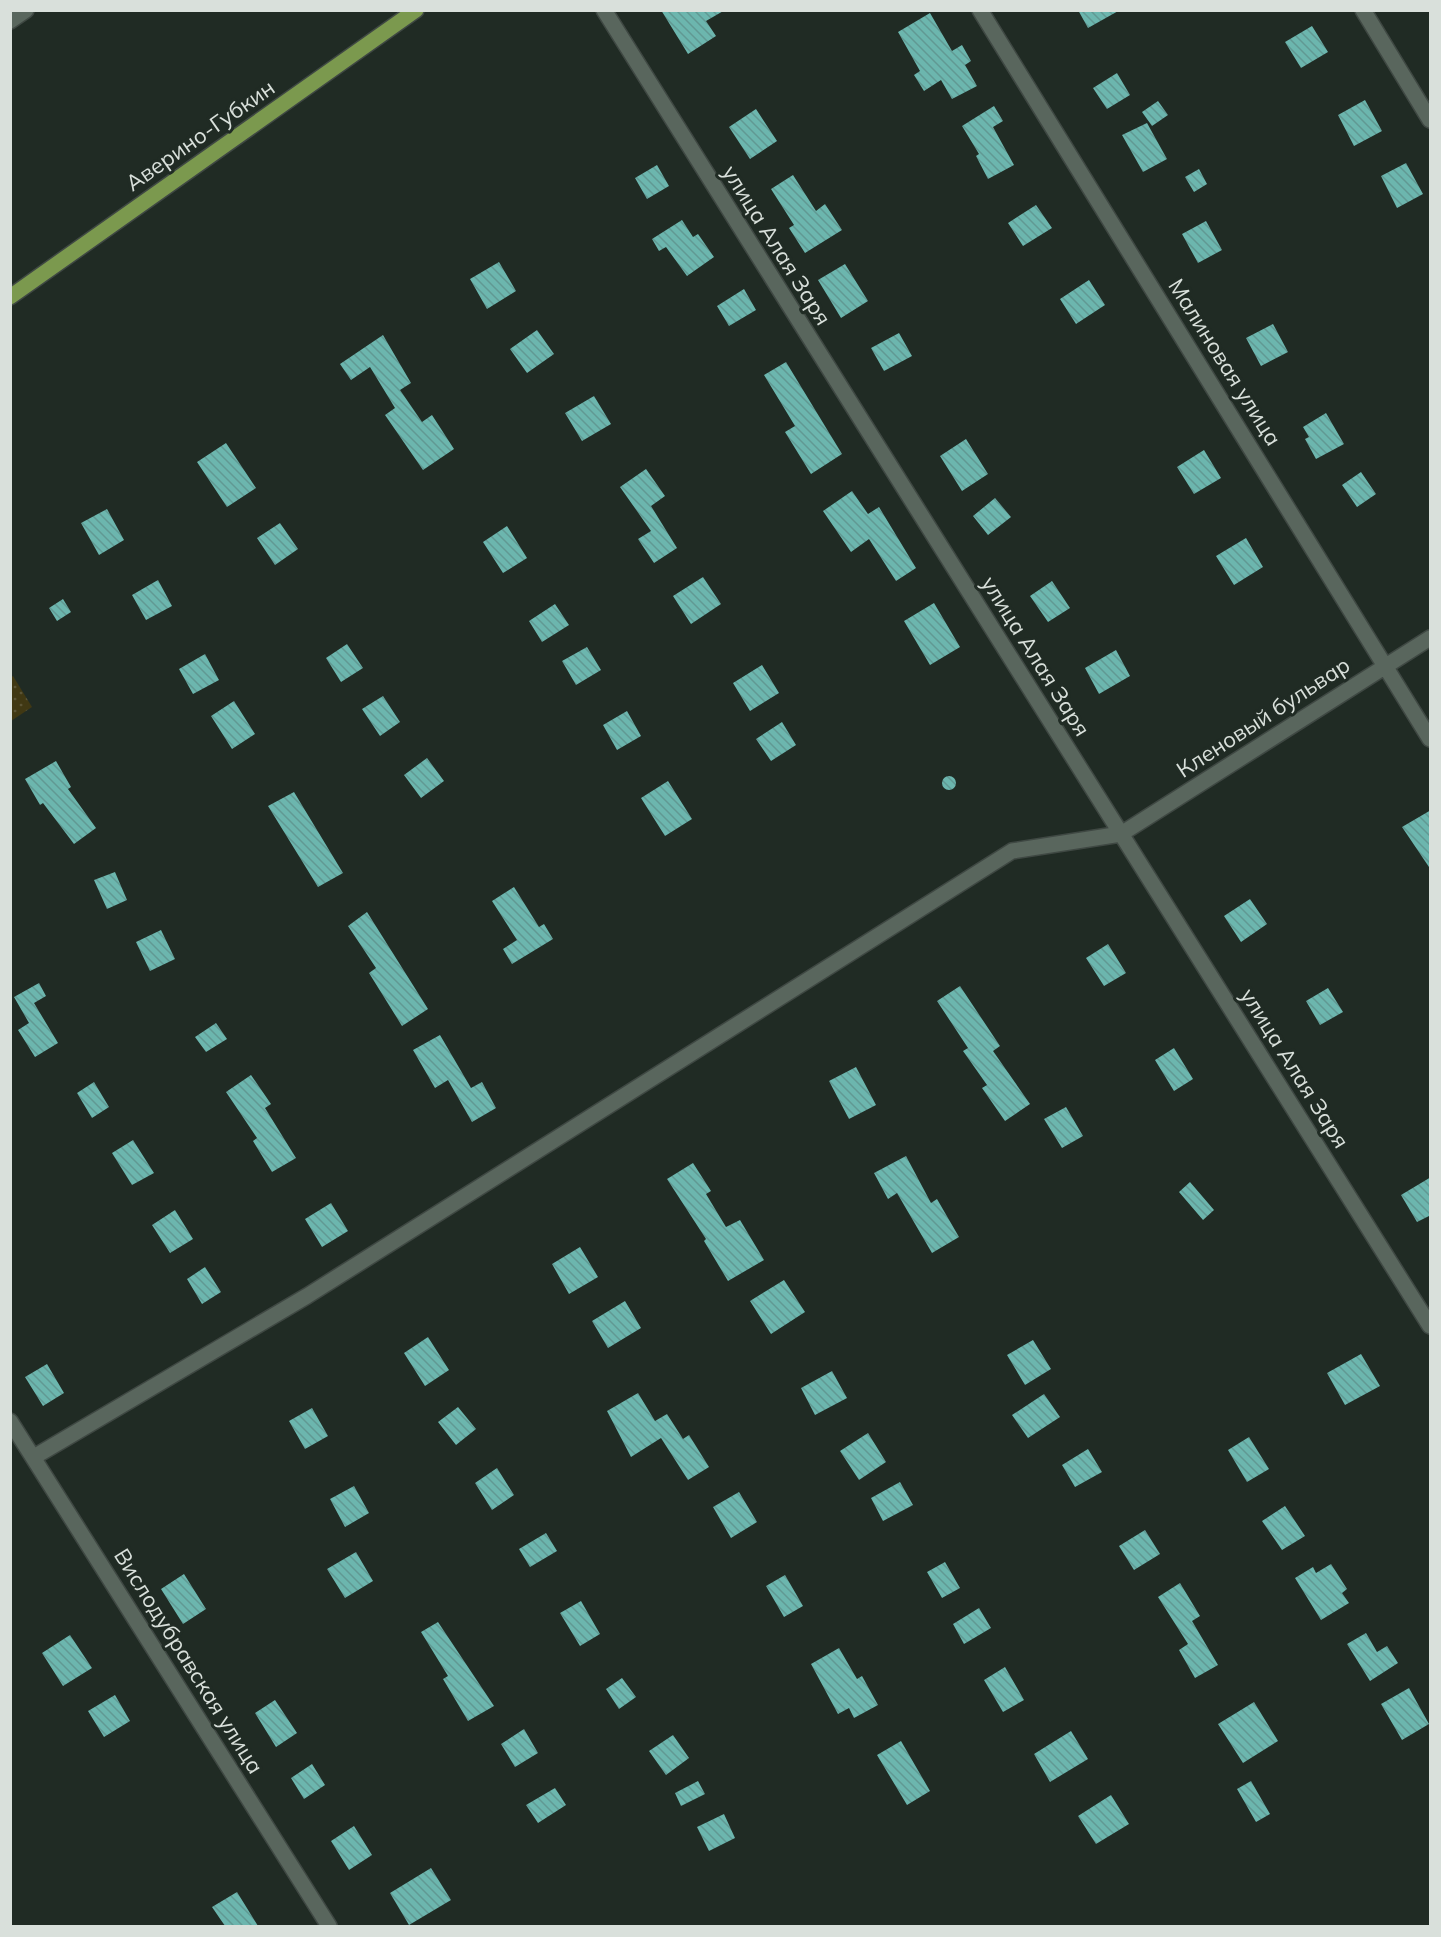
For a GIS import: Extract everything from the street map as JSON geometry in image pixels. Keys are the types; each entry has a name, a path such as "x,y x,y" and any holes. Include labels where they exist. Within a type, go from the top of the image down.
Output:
{"main road":[{"name":"Аверино-Губкин","path":"10,297 416,10"}],"street":[{"path":"10,21 26,10"},
{"name":"улица Алая Заря","path":"604,10 1431,1326"},
{"name":"Малиновая улица","path":"980,10 1431,739"},
{"path":"1364,10 1431,120"},
{"name":"Кленовый бульвар","path":"1121,834 1431,638"},
{"path":"34,1457 327,1284 1012,850 1121,834"},
{"name":"Вислодубравская улица","path":"10,1421 329,1926"}],"shaded area":[{"path":"13,676 32,707 11,721 10,678"}],"building":[{"path":"661,10 725,10 706,21 716,36 688,54"},
{"path":"1078,10 1120,10 1088,28"},
{"path":"930,13 952,51 962,45 971,61 965,65 977,86 952,99 941,80 924,91 914,75 920,71 898,32"},
{"path":"1312,26 1328,52 1301,68 1285,42"},
{"path":"1117,73 1130,95 1107,109 1093,88"},
{"path":"1365,100 1382,131 1354,146 1338,115"},
{"path":"1158,101 1168,115 1152,126 1142,112"},
{"path":"994,106 1003,121 993,127 1014,165 988,179 976,156 979,154 962,126"},
{"path":"756,109 777,141 750,159 729,127"},
{"path":"1147,123 1167,159 1143,172 1122,135"},
{"path":"1406,163 1423,194 1397,208 1381,176"},
{"path":"657,165 669,186 647,199 635,178"},
{"path":"1199,169 1207,184 1194,192 1185,177"},
{"path":"793,175 816,211 825,204 842,230 805,253 789,228 794,225 771,189"},
{"path":"1036,205 1052,228 1023,246 1008,223"},
{"path":"682,220 693,237 698,234 714,257 687,276 666,247 659,251 652,239"},
{"path":"1206,221 1222,250 1198,263 1182,234"},
{"path":"499,262 516,291 487,309 470,279"},
{"path":"845,264 868,301 841,318 818,280"},
{"path":"1089,280 1105,305 1076,324 1060,299"},
{"path":"744,289 756,310 729,326 717,306"},
{"path":"1273,324 1288,352 1261,366 1246,338"},
{"path":"537,330 554,354 527,373 510,349"},
{"path":"899,333 912,356 884,371 871,348"},
{"path":"383,335 411,383 400,390 422,422 432,415 454,449 423,470 385,415 395,408 370,367 351,380 340,364"},
{"path":"786,362 842,454 811,474 785,432 795,426 764,375"},
{"path":"594,396 611,424 582,441 565,413"},
{"path":"1326,413 1344,444 1316,459 1305,439 1309,437 1303,427"},
{"path":"966,439 988,474 962,491 940,456"},
{"path":"226,443 256,488 227,507 197,462"},
{"path":"1204,450 1221,478 1194,494 1177,467"},
{"path":"646,469 665,496 651,506 677,548 654,563 638,539 651,531 620,487"},
{"path":"1361,472 1376,494 1357,507 1342,485"},
{"path":"852,491 868,514 879,507 916,568 896,581 869,539 851,552 823,511"},
{"path":"995,498 1011,517 988,535 973,516"},
{"path":"107,509 124,540 99,555 81,523"},
{"path":"280,523 298,549 275,565 257,538"},
{"path":"507,526 527,558 503,573 483,542"},
{"path":"1246,538 1263,567 1234,585 1216,556"},
{"path":"703,577 721,604 691,624 673,596"},
{"path":"158,580 172,606 146,620 132,595"},
{"path":"1052,581 1070,608 1048,622 1030,596"},
{"path":"63,599 71,612 57,621 49,608"},
{"path":"934,603 960,647 930,665 904,621"},
{"path":"555,604 569,625 542,642 529,621"},
{"path":"347,644 363,668 341,682 326,658"},
{"path":"587,647 601,670 576,685 562,661"},
{"path":"1116,650 1130,676 1099,694 1085,668"},
{"path":"205,654 219,680 193,694 179,669"},
{"path":"762,665 779,693 750,711 733,683"},
{"path":"383,696 400,722 380,736 362,709"},
{"path":"234,701 255,734 232,749 211,716"},
{"path":"627,711 641,736 617,750 603,725"},
{"path":"782,722 796,745 771,761 756,739"},
{"path":"427,758 444,781 421,798 404,775"},
{"path":"56,761 71,787 68,789 96,828 74,844 43,803 40,805 25,779"},
{"path":"949,776 954,778 956,783 954,788 949,790 944,788 942,783 944,778"},
{"path":"668,781 692,819 665,836 641,798"},
{"path":"294,792 343,873 318,887 268,806"},
{"path":"1431,810 1431,870 1402,827"},
{"path":"115,872 127,900 107,909 94,880"},
{"path":"514,887 539,927 544,924 553,939 512,964 503,949 517,940 492,901"},
{"path":"1250,899 1267,924 1241,942 1224,916"},
{"path":"367,912 428,1009 402,1026 369,973 376,968 348,926"},
{"path":"161,930 175,959 150,971 136,942"},
{"path":"1108,944 1126,973 1104,986 1086,958"},
{"path":"39,983 46,996 34,1003 58,1043 35,1057 18,1030 29,1023 14,997"},
{"path":"960,986 1000,1046 993,1051 1030,1104 1005,1121 982,1088 987,1085 963,1051 968,1048 937,1001"},
{"path":"1328,988 1343,1012 1320,1025 1306,1001"},
{"path":"216,1023 227,1039 206,1052 195,1037"},
{"path":"440,1035 471,1088 482,1082 496,1108 472,1122 448,1080 435,1088 413,1050"},
{"path":"1174,1048 1193,1079 1174,1091 1155,1060"},
{"path":"856,1067 876,1105 849,1119 829,1081"},
{"path":"251,1075 271,1104 265,1108 296,1158 272,1172 253,1141 257,1138 226,1092"},
{"path":"94,1082 109,1107 92,1118 77,1093"},
{"path":"1066,1107 1083,1136 1062,1148 1044,1119"},
{"path":"133,1140 154,1173 132,1185 112,1153"},
{"path":"906,1156 931,1203 937,1199 959,1237 932,1253 897,1193 888,1199 874,1173"},
{"path":"693,1163 711,1191 706,1194 726,1227 740,1220 764,1260 728,1281 704,1241 706,1239 667,1179"},
{"path":"1431,1177 1431,1215 1417,1222 1401,1195"},
{"path":"1190,1182 1214,1210 1203,1220 1179,1192"},
{"path":"331,1203 348,1231 322,1247 305,1219"},
{"path":"175,1210 193,1239 170,1253 152,1225"},
{"path":"580,1247 598,1277 569,1294 552,1264"},
{"path":"205,1267 221,1292 202,1304 187,1279"},
{"path":"784,1280 805,1312 771,1334 750,1301"},
{"path":"625,1301 641,1328 608,1348 592,1321"},
{"path":"428,1337 449,1370 425,1386 404,1353"},
{"path":"1033,1340 1051,1369 1025,1385 1007,1355"},
{"path":"1361,1354 1380,1386 1345,1405 1327,1373"},
{"path":"47,1364 64,1393 43,1406 25,1377"},
{"path":"832,1371 847,1398 815,1415 801,1388"},
{"path":"638,1393 655,1421 667,1414 683,1439 689,1435 709,1467 688,1480 661,1438 631,1457 607,1411"},
{"path":"1044,1394 1060,1417 1028,1438 1012,1415"},
{"path":"458,1407 476,1429 456,1445 438,1422"},
{"path":"312,1408 328,1436 305,1449 289,1421"},
{"path":"868,1433 886,1462 859,1480 840,1451"},
{"path":"1249,1437 1269,1469 1247,1482 1228,1450"},
{"path":"1088,1449 1102,1472 1075,1487 1062,1465"},
{"path":"497,1468 514,1495 492,1510 475,1483"},
{"path":"900,1482 913,1505 883,1521 871,1498"},
{"path":"354,1486 369,1513 345,1527 330,1499"},
{"path":"739,1492 757,1522 731,1538 713,1507"},
{"path":"1285,1506 1305,1536 1282,1550 1262,1521"},
{"path":"1145,1530 1160,1554 1134,1570 1119,1546"},
{"path":"546,1533 557,1551 530,1567 519,1549"},
{"path":"356,1552 373,1581 345,1598 327,1569"},
{"path":"945,1562 960,1588 942,1598 927,1572"},
{"path":"1331,1564 1347,1589 1342,1593 1349,1603 1321,1620 1295,1578 1313,1567 1316,1573"},
{"path":"184,1574 206,1609 183,1624 161,1589"},
{"path":"785,1575 803,1606 784,1617 766,1586"},
{"path":"1180,1583 1200,1616 1192,1621 1218,1665 1195,1678 1179,1650 1188,1644 1158,1597"},
{"path":"581,1601 600,1634 580,1646 560,1613"},
{"path":"979,1608 991,1628 964,1644 953,1624"},
{"path":"438,1622 494,1706 468,1721 443,1679 448,1676 421,1632"},
{"path":"1366,1633 1377,1652 1387,1646 1398,1663 1370,1681 1347,1644"},
{"path":"70,1635 92,1668 63,1686 42,1653"},
{"path":"839,1648 857,1679 862,1676 878,1705 854,1718 849,1708 838,1714 811,1664"},
{"path":"1005,1667 1024,1700 1003,1712 984,1680"},
{"path":"622,1678 636,1697 619,1709 606,1689"},
{"path":"1409,1688 1429,1724 1402,1740 1381,1704"},
{"path":"115,1695 130,1721 104,1737 88,1711"},
{"path":"275,1700 297,1733 276,1747 255,1713"},
{"path":"1254,1702 1278,1741 1243,1763 1218,1724"},
{"path":"524,1729 538,1753 515,1767 501,1744"},
{"path":"1071,1731 1088,1759 1050,1782 1034,1754"},
{"path":"673,1735 689,1758 666,1775 649,1751"},
{"path":"901,1741 930,1791 907,1805 877,1755"},
{"path":"312,1764 325,1785 304,1799 291,1778"},
{"path":"698,1781 705,1794 681,1806 675,1793"},
{"path":"1251,1781 1270,1814 1256,1822 1237,1789"},
{"path":"555,1788 566,1805 538,1823 526,1805"},
{"path":"1111,1795 1129,1824 1096,1844 1078,1816"},
{"path":"724,1814 735,1838 709,1851 697,1827"},
{"path":"354,1826 372,1855 349,1870 331,1841"},
{"path":"431,1868 451,1900 409,1925 390,1893"},
{"path":"237,1892 258,1926 225,1926 212,1907"}]}
